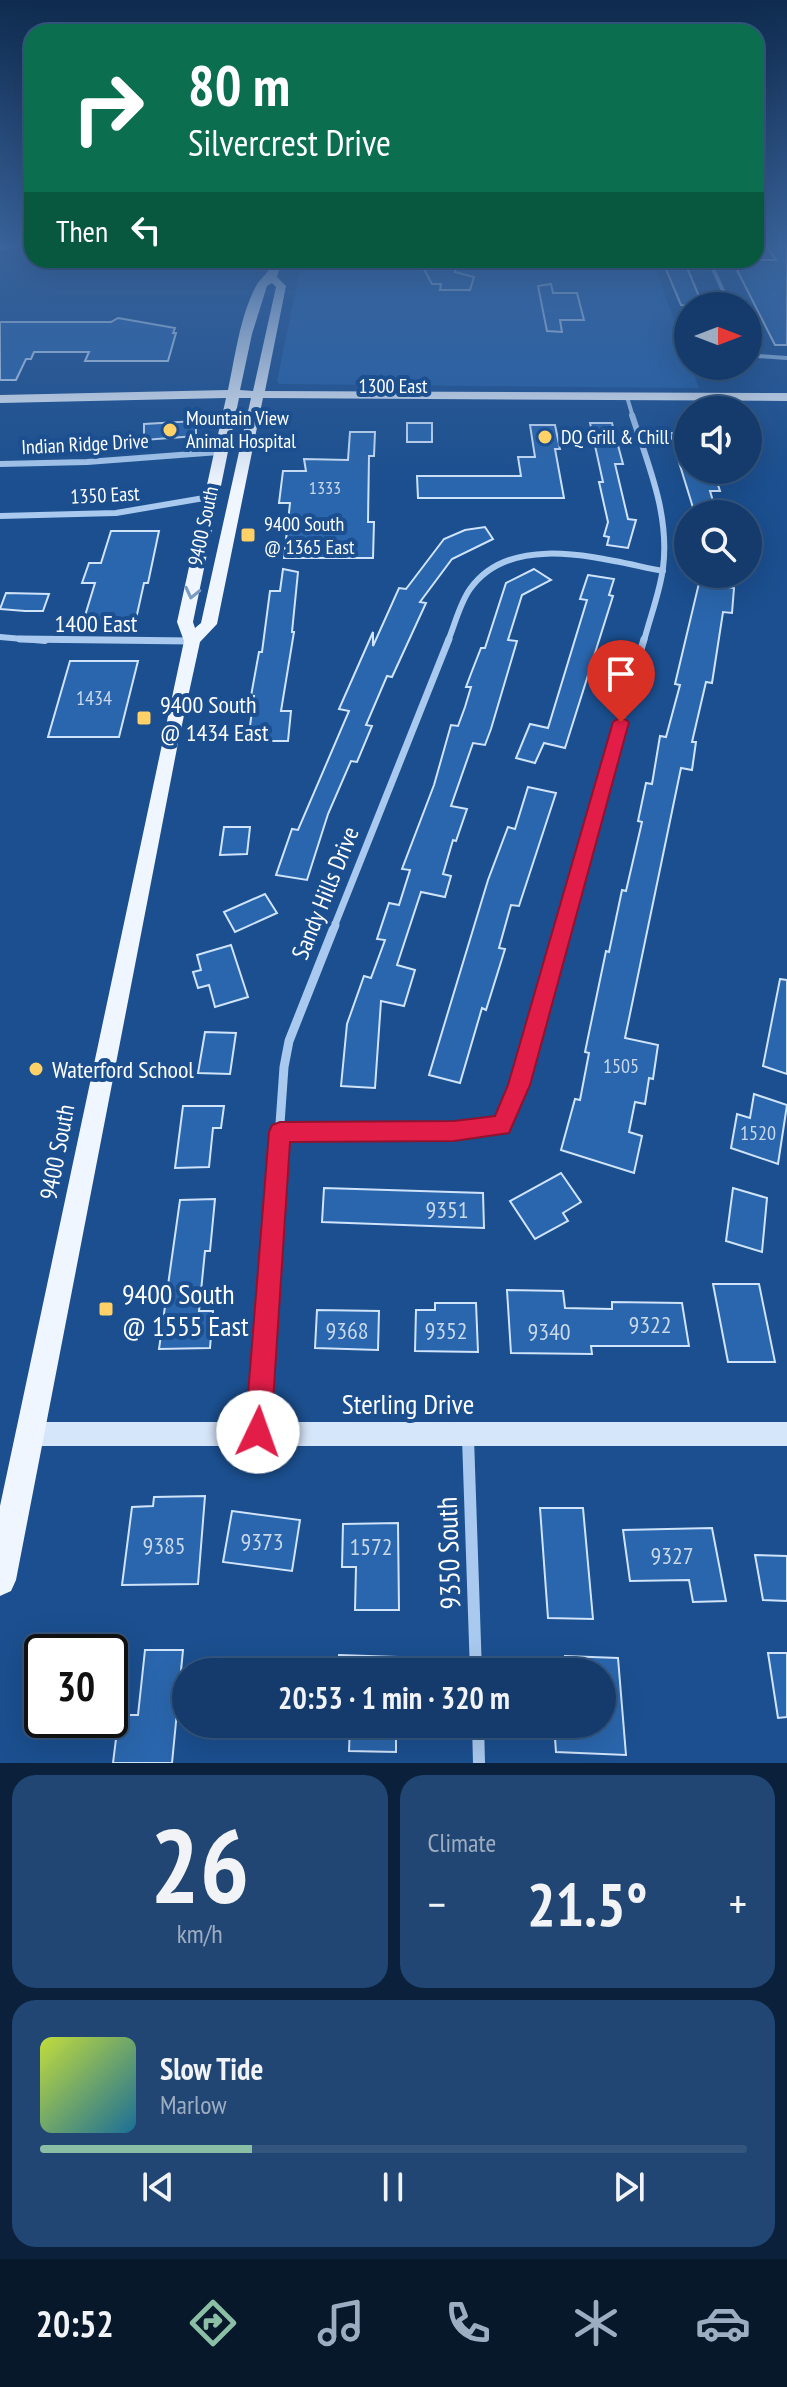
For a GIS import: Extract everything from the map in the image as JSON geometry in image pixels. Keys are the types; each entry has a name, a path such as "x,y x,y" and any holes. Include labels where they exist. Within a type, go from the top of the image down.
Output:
{"main road":[{"name":"9400 South","path":"192,641 185,622 230,400 251,324"},
{"name":"9400 South","path":"0,1580 169,743 192,641 209,624 273,324"},
{"name":"1300 East","path":"0,399 628,401 787,397"},
{"name":"1300 East","path":"0,408 230,400"},
{"name":"1300 East","path":"628,401 787,407"}],"street":[{"path":"762,356 787,358"},
{"path":"280,1132 454,1131 502,1126 519,1085 663,571 666,550 663,520 628,401"},
{"name":"Indian Ridge Drive","path":"0,464 100,461 219,452"},
{"name":"1350 East","path":"0,516 116,513 210,497"},
{"name":"Sandy Hills Drive","path":"258,1432 289,1041 475,578 500,562 534,554 663,571"},
{"name":"1400 East","path":"0,637 50,641 192,641"},
{"name":"9350 South","path":"467,1433 475,1658"},
{"name":"Sterling Drive","path":"29,1434 787,1434"},
{"path":"478,1738 479,1763"}],"shaded area":[{"path":"289,324 674,324 674,380 696,380 699,388 279,384 277,381"}],"building":[{"path":"0,324 154,324 175,328 168,361 85,361 89,352 34,352 31,359 26,359 16,380 0,380"},
{"path":"546,324 561,324 562,332 547,331"},
{"path":"765,324 787,324 787,345 775,345"},
{"name":"Mountain View Animal Hospital","path":"196,421 196,436 144,440 144,424"},
{"path":"407,423 432,423 432,442 407,442"},
{"path":"590,423 612,423 623,464 615,464 628,519 636,520 628,548 607,545 609,537 604,536 608,522"},
{"path":"530,425 555,425 560,449 555,449 564,498 418,498 417,476 521,476 518,457 535,457"},
{"path":"350,432 375,432 374,456 369,456 368,522 374,522 373,558 284,558 290,503 279,503 283,471 306,471 304,459 348,460"},
{"path":"686,484 718,484 720,491 710,491 713,500 691,500"},
{"path":"485,527 493,539 452,559 420,602 426,603 392,677 387,676 366,725 372,726 357,762 351,761 328,814 307,880 276,875 292,829 298,830 349,711 339,709 373,632 373,646 399,588 406,589 444,539 465,530"},
{"path":"111,531 159,531 148,583 144,583 136,619 84,619 95,583 82,583 89,563 101,563"},
{"path":"283,569 298,572 294,632 281,711 291,711 288,741 248,741 254,696 251,696 259,652 262,652 270,591 280,591"},
{"path":"534,569 551,580 522,595 508,640 517,641 491,729 485,745 473,743 451,806 467,809 443,874 451,876 445,897 421,892 397,965 415,970 404,1006 381,1001 375,1088 341,1086 347,1024 364,976 371,978 385,940 377,939 389,903 399,905 410,870 402,869 434,785 451,725 458,726 471,687 466,687 481,648 485,648 506,583"},
{"path":"588,575 614,579 609,595 613,596 565,748 544,743 535,763 516,758 530,724 548,728 587,600 580,599"},
{"path":"698,588 734,588 732,613 723,612 712,683 706,682 692,742 696,742 692,770 681,768 625,1038 658,1045 653,1079 649,1078 645,1104 635,1102 629,1132 642,1136 634,1173 561,1150 575,1099 580,1100 589,1053 585,1052 606,951 609,952 622,890 626,891 642,822 638,821 646,783 652,784 660,736 666,737 680,685 675,684"},
{"path":"6,593 49,594 43,611 25,611 0,609"},
{"path":"70,661 138,661 119,737 48,737"},
{"path":"528,787 556,793 519,906 511,905 499,948 505,949 486,1010 482,1008 460,1083 429,1075 488,880 508,827 515,829"},
{"path":"224,827 250,827 247,854 220,855"},
{"path":"265,894 277,913 235,932 224,912"},
{"path":"231,945 248,997 215,1007 209,985 198,988 193,972 201,970 197,955"},
{"path":"780,979 787,980 787,1074 763,1066"},
{"path":"205,1032 236,1033 230,1074 198,1073"},
{"path":"754,1094 787,1105 778,1164 731,1148 737,1114 750,1118"},
{"path":"183,1106 224,1106 221,1128 213,1128 209,1167 175,1168"},
{"path":"561,1173 581,1202 563,1213 568,1221 535,1239 510,1201"},
{"path":"324,1188 483,1193 484,1228 322,1222"},
{"path":"733,1188 767,1198 762,1252 726,1241"},
{"path":"215,1199 210,1251 205,1251 199,1311 213,1311 210,1348 159,1349 180,1200"},
{"path":"713,1284 759,1284 775,1362 728,1362"},
{"path":"507,1290 563,1291 565,1308 612,1309 612,1302 682,1303 689,1346 591,1346 592,1354 511,1353"},
{"path":"435,1303 476,1303 478,1352 415,1351 416,1310 435,1310"},
{"path":"317,1310 379,1311 378,1350 315,1348"},
{"path":"205,1496 198,1584 122,1585 132,1507 153,1506 154,1497"},
{"path":"540,1508 583,1508 593,1619 548,1618"},
{"path":"232,1511 300,1520 292,1571 223,1562"},
{"path":"398,1523 399,1610 355,1610 356,1567 342,1567 343,1524"},
{"path":"712,1528 726,1601 693,1602 689,1580 630,1581 623,1530"},
{"path":"755,1555 787,1556 787,1601 763,1600"},
{"path":"145,1650 183,1650 182,1658 172,1658 172,1738 174,1738 172,1763 113,1763 116,1738 128,1738 128,1715 138,1715"},
{"path":"768,1653 787,1653 787,1717 778,1718"},
{"path":"339,1655 397,1657 397,1658 339,1658"},
{"path":"565,1656 618,1658 626,1755 556,1752 555,1738 616,1738 616,1658"},
{"path":"349,1738 396,1738 396,1752 349,1751"}],"place":[{"name":"Mountain View Animal Hospital","path":"170,430"},
{"name":"DQ Grill & Chill","path":"545,437"},
{"name":"9400 South @ 1365 East","path":"248,535"},
{"name":"9400 South @ 1434 East","path":"144,718"},
{"name":"Waterford School","path":"36,1069"},
{"name":"9400 South @ 1555 East","path":"106,1309"}],"route":[{"path":"258,1432 280,1132 454,1131 502,1126 519,1085 621,722"}]}
